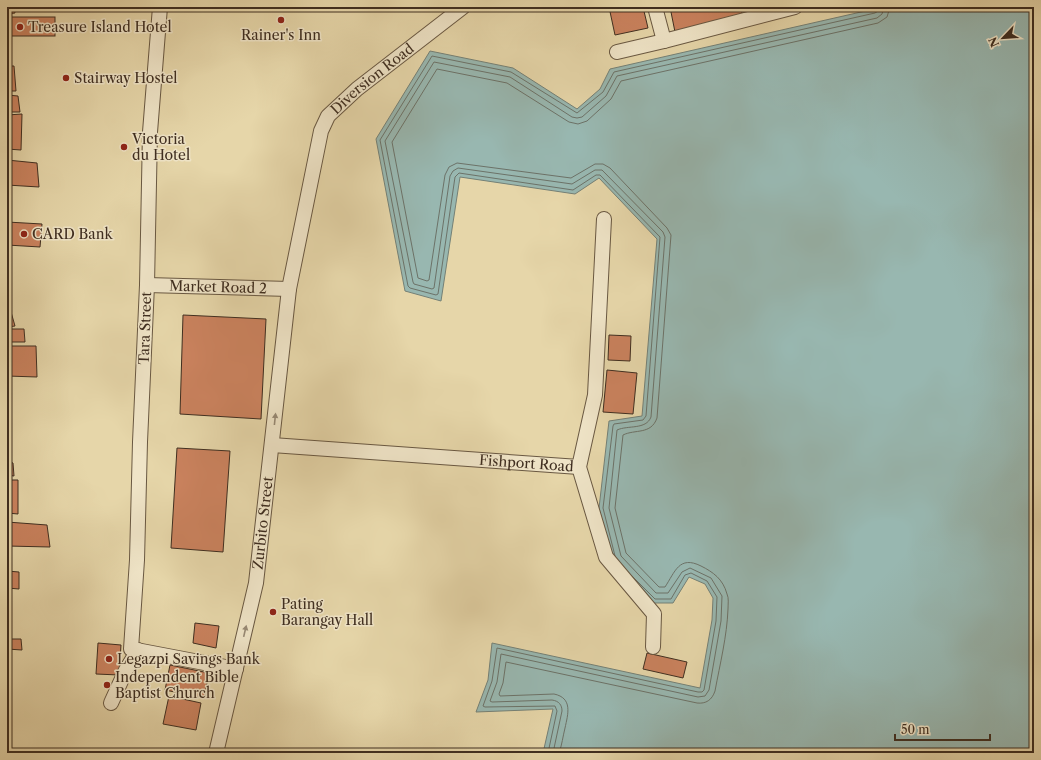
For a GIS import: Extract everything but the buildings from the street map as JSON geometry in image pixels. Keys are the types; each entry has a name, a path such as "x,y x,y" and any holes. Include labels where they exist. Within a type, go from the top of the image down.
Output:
{"street":[{"name":"Tara Street","path":"135,649 150,132 160,7"},
{"name":"Diversion Road","path":"289,289 318,141 328,116 357,89 463,7"},
{"path":"655,7 664,41"},
{"path":"617,52 795,7"},
{"path":"579,467 595,395 604,219"},
{"name":"Market Road 2","path":"146,285 289,289"},
{"name":"Zurbito Street","path":"216,753 256,583 289,289"},
{"name":"Fishport Road","path":"272,445 579,467 606,557 654,614 653,647"},
{"path":"110,703 135,649 236,669"}],"water":[{"path":"883,7 1034,7 1034,753 543,753 553,709 476,712 488,680 492,643 700,688 712,620 713,598 705,584 689,577 673,603 653,603 612,561 599,508 609,421 642,416 657,239 599,178 575,194 460,177 441,301 405,291 376,139 430,51 513,68 577,109 600,89 610,69"}],"place":[{"name":"Rainer's Inn","path":"281,20"},
{"name":"Treasure Island Hotel","path":"20,27"},
{"name":"Stairway Hostel","path":"66,78"},
{"name":"Victoria du Hotel","path":"124,147"},
{"name":"CARD Bank","path":"24,234"},
{"name":"Pating Barangay Hall","path":"273,612"},
{"name":"Legazpi Savings Bank","path":"109,659"},
{"name":"Independent Bible Baptist Church","path":"107,685"}]}
